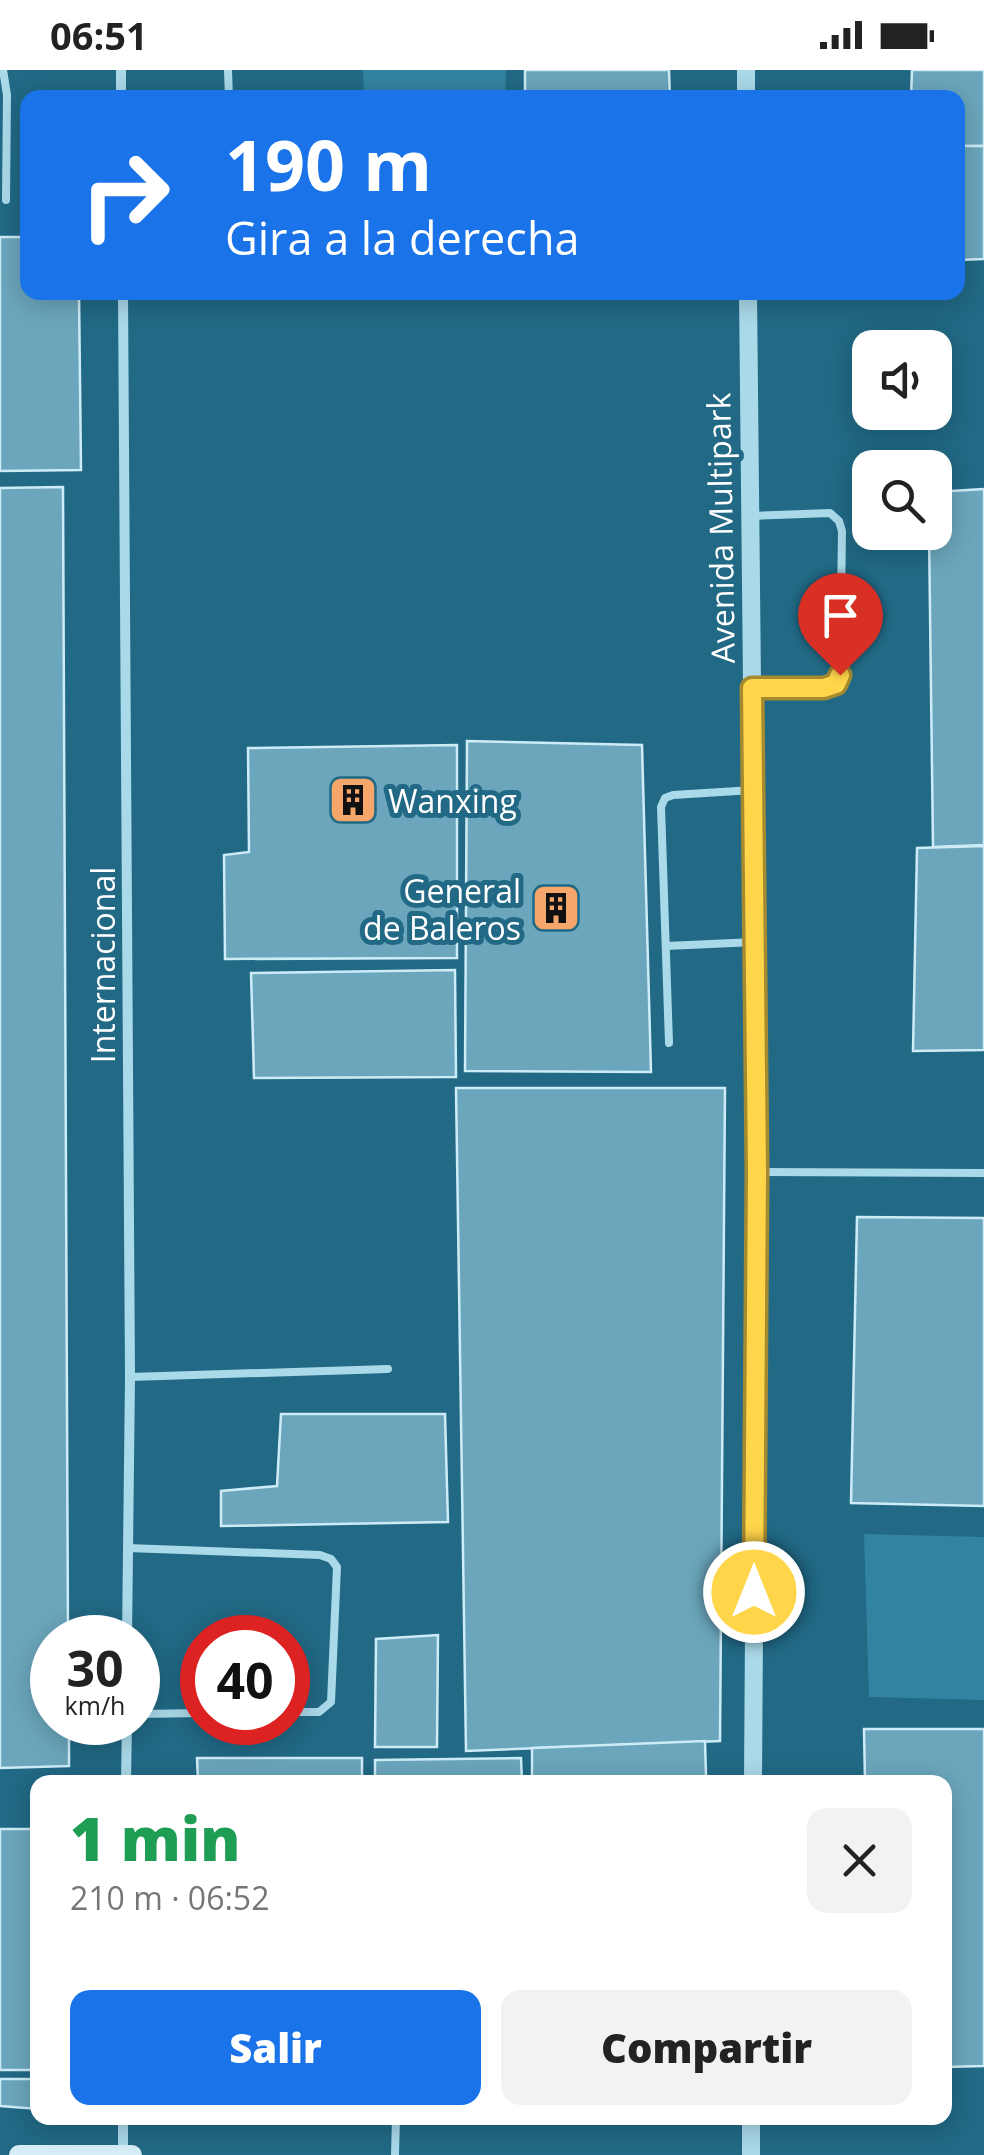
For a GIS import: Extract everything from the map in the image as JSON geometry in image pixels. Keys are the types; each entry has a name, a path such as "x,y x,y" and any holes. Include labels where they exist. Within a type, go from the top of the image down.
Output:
{"main road":[{"path":"19,2155 132,2155"}],"street":[{"name":"Internacional","path":"123,300 128,1615"},
{"name":"Avenida Multipark","path":"748,300 757,1172 753,1775"},
{"path":"126,1775 127,1745"},
{"path":"123,2155 124,2125"},
{"path":"751,2125 751,2155"}],"lane":[{"path":"3,70 8,96 6,200"},
{"path":"750,516 830,513 839,521 842,531 840,675 836,684 824,688 752,688"},
{"path":"669,1042 661,807 665,798 673,794 753,790"},
{"path":"666,946 755,942"},
{"path":"757,1172 984,1173"},
{"path":"130,1376 388,1369"},
{"path":"128,1548 332,1558 337,1567 331,1702 318,1712 310,1712"},
{"path":"395,2155 396,2125"}],"shaded area":[{"path":"363,70 506,70 505,90 364,90"},
{"path":"864,1534 984,1537 984,1700 869,1697"}],"building":[{"path":"525,70 669,70 670,90 525,90"},
{"path":"912,70 984,70 984,146 965,146 965,90 911,90"},
{"path":"965,146 984,146 984,259 965,260"},
{"path":"0,237 20,237 20,300 79,300 81,470 0,471"},
{"path":"63,487 68,1615 30,1615 30,1745 69,1745 69,1766 0,1768 0,488"},
{"path":"984,489 984,845 933,847 929,550 952,550 952,491"},
{"name":"General de Baleros","path":"467,741 642,745 651,1072 465,1071"},
{"name":"Wanxing","path":"457,745 457,958 225,959 224,855 249,852 248,748"},
{"path":"984,846 984,1050 913,1051 917,848"},
{"path":"455,970 456,1077 254,1078 251,973"},
{"path":"456,1088 725,1088 720,1741 466,1751"},
{"path":"857,1217 984,1218 984,1506 851,1503"},
{"path":"281,1414 445,1414 448,1522 221,1526 221,1491 277,1486"},
{"path":"438,1635 437,1747 375,1747 376,1639"},
{"path":"864,1729 984,1729 984,2066 952,2067 952,1775 865,1775"},
{"path":"705,1741 706,1775 532,1775 532,1748"},
{"path":"197,1758 362,1758 362,1775 198,1775"},
{"path":"521,1758 522,1775 375,1775 375,1760"},
{"path":"0,1829 30,1829 30,2070 0,2070"},
{"path":"0,2079 30,2079 30,2108 0,2106"}],"place":[{"name":"Wanxing","path":"353,800"},
{"name":"General de Baleros","path":"556,908"}],"route":[{"path":"754,1592 757,1172 752,688 824,688 836,684 840,675"}]}
